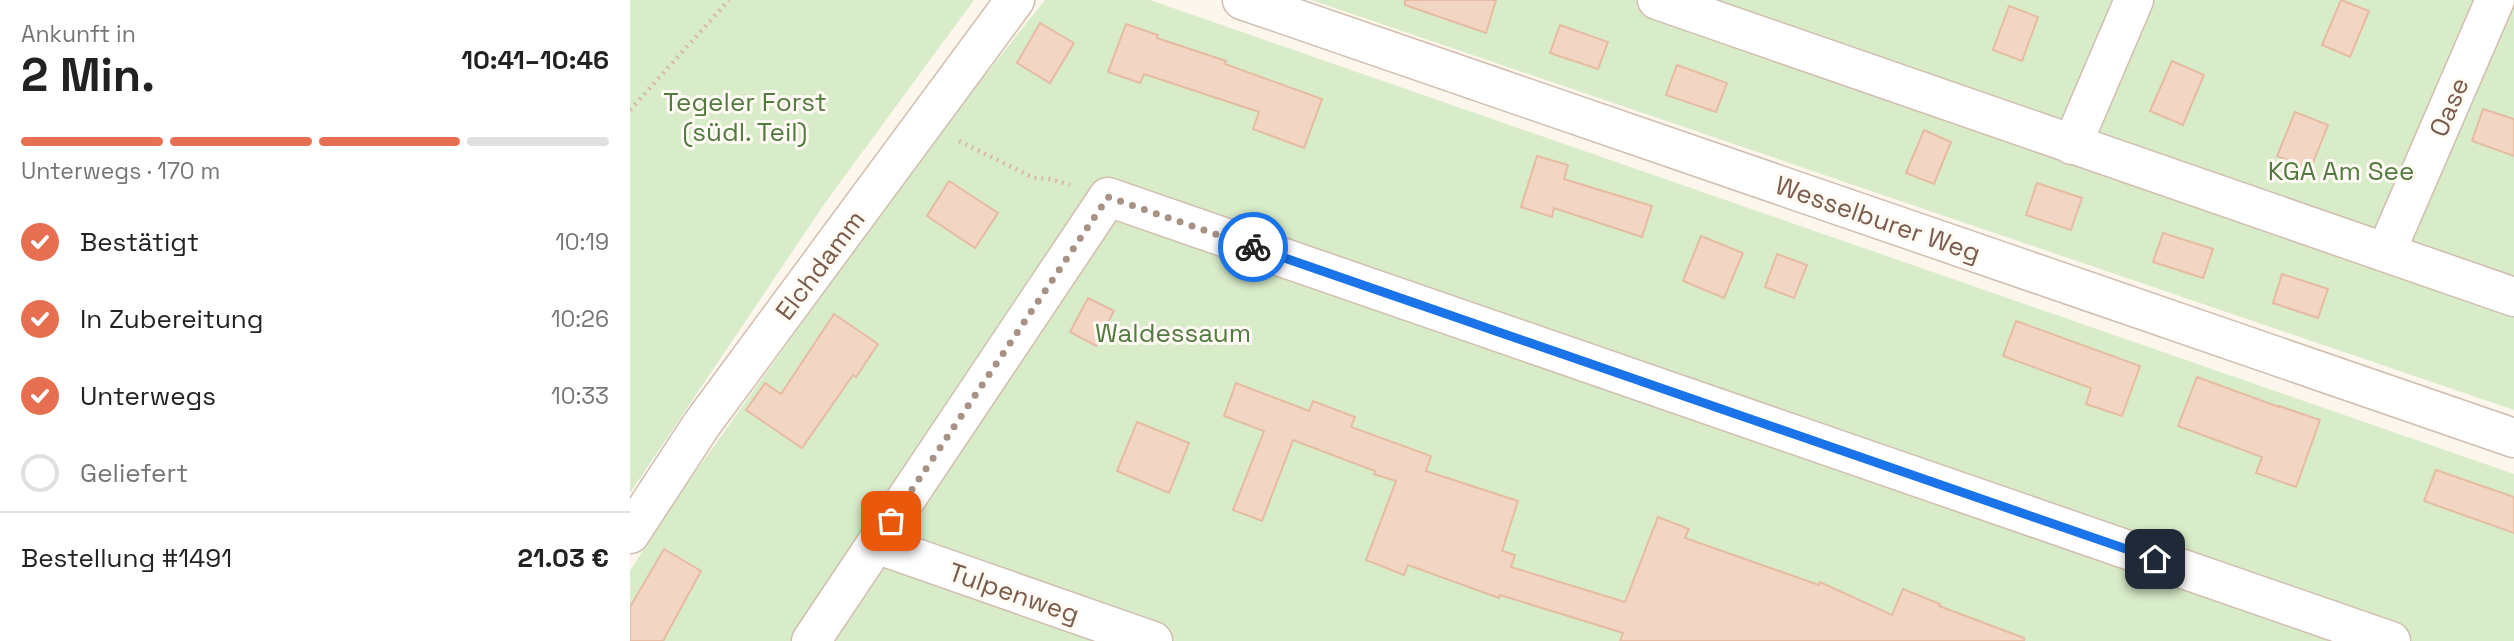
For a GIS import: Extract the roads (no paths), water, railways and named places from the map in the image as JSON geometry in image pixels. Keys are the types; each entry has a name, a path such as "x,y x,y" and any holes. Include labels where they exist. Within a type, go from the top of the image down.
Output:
{"street":[{"name":"Elchdamm","path":"630,534 702,424 1015,0"},
{"name":"Wesselburer Weg","path":"1242,0 2514,438"},
{"path":"1657,0 1746,14 2072,145 2514,298"},
{"path":"2072,145 2134,0"},
{"name":"Oase","path":"2386,252 2495,0"},
{"path":"811,641 1108,197 2391,641"},
{"name":"Tulpenweg","path":"876,544 1153,641"}],"park label":[{"name":"Tegeler Forst (südl. Teil)","path":"745,117"},
{"name":"KGA Am See","path":"2341,171"},
{"name":"Waldessaum","path":"1173,333"}]}
